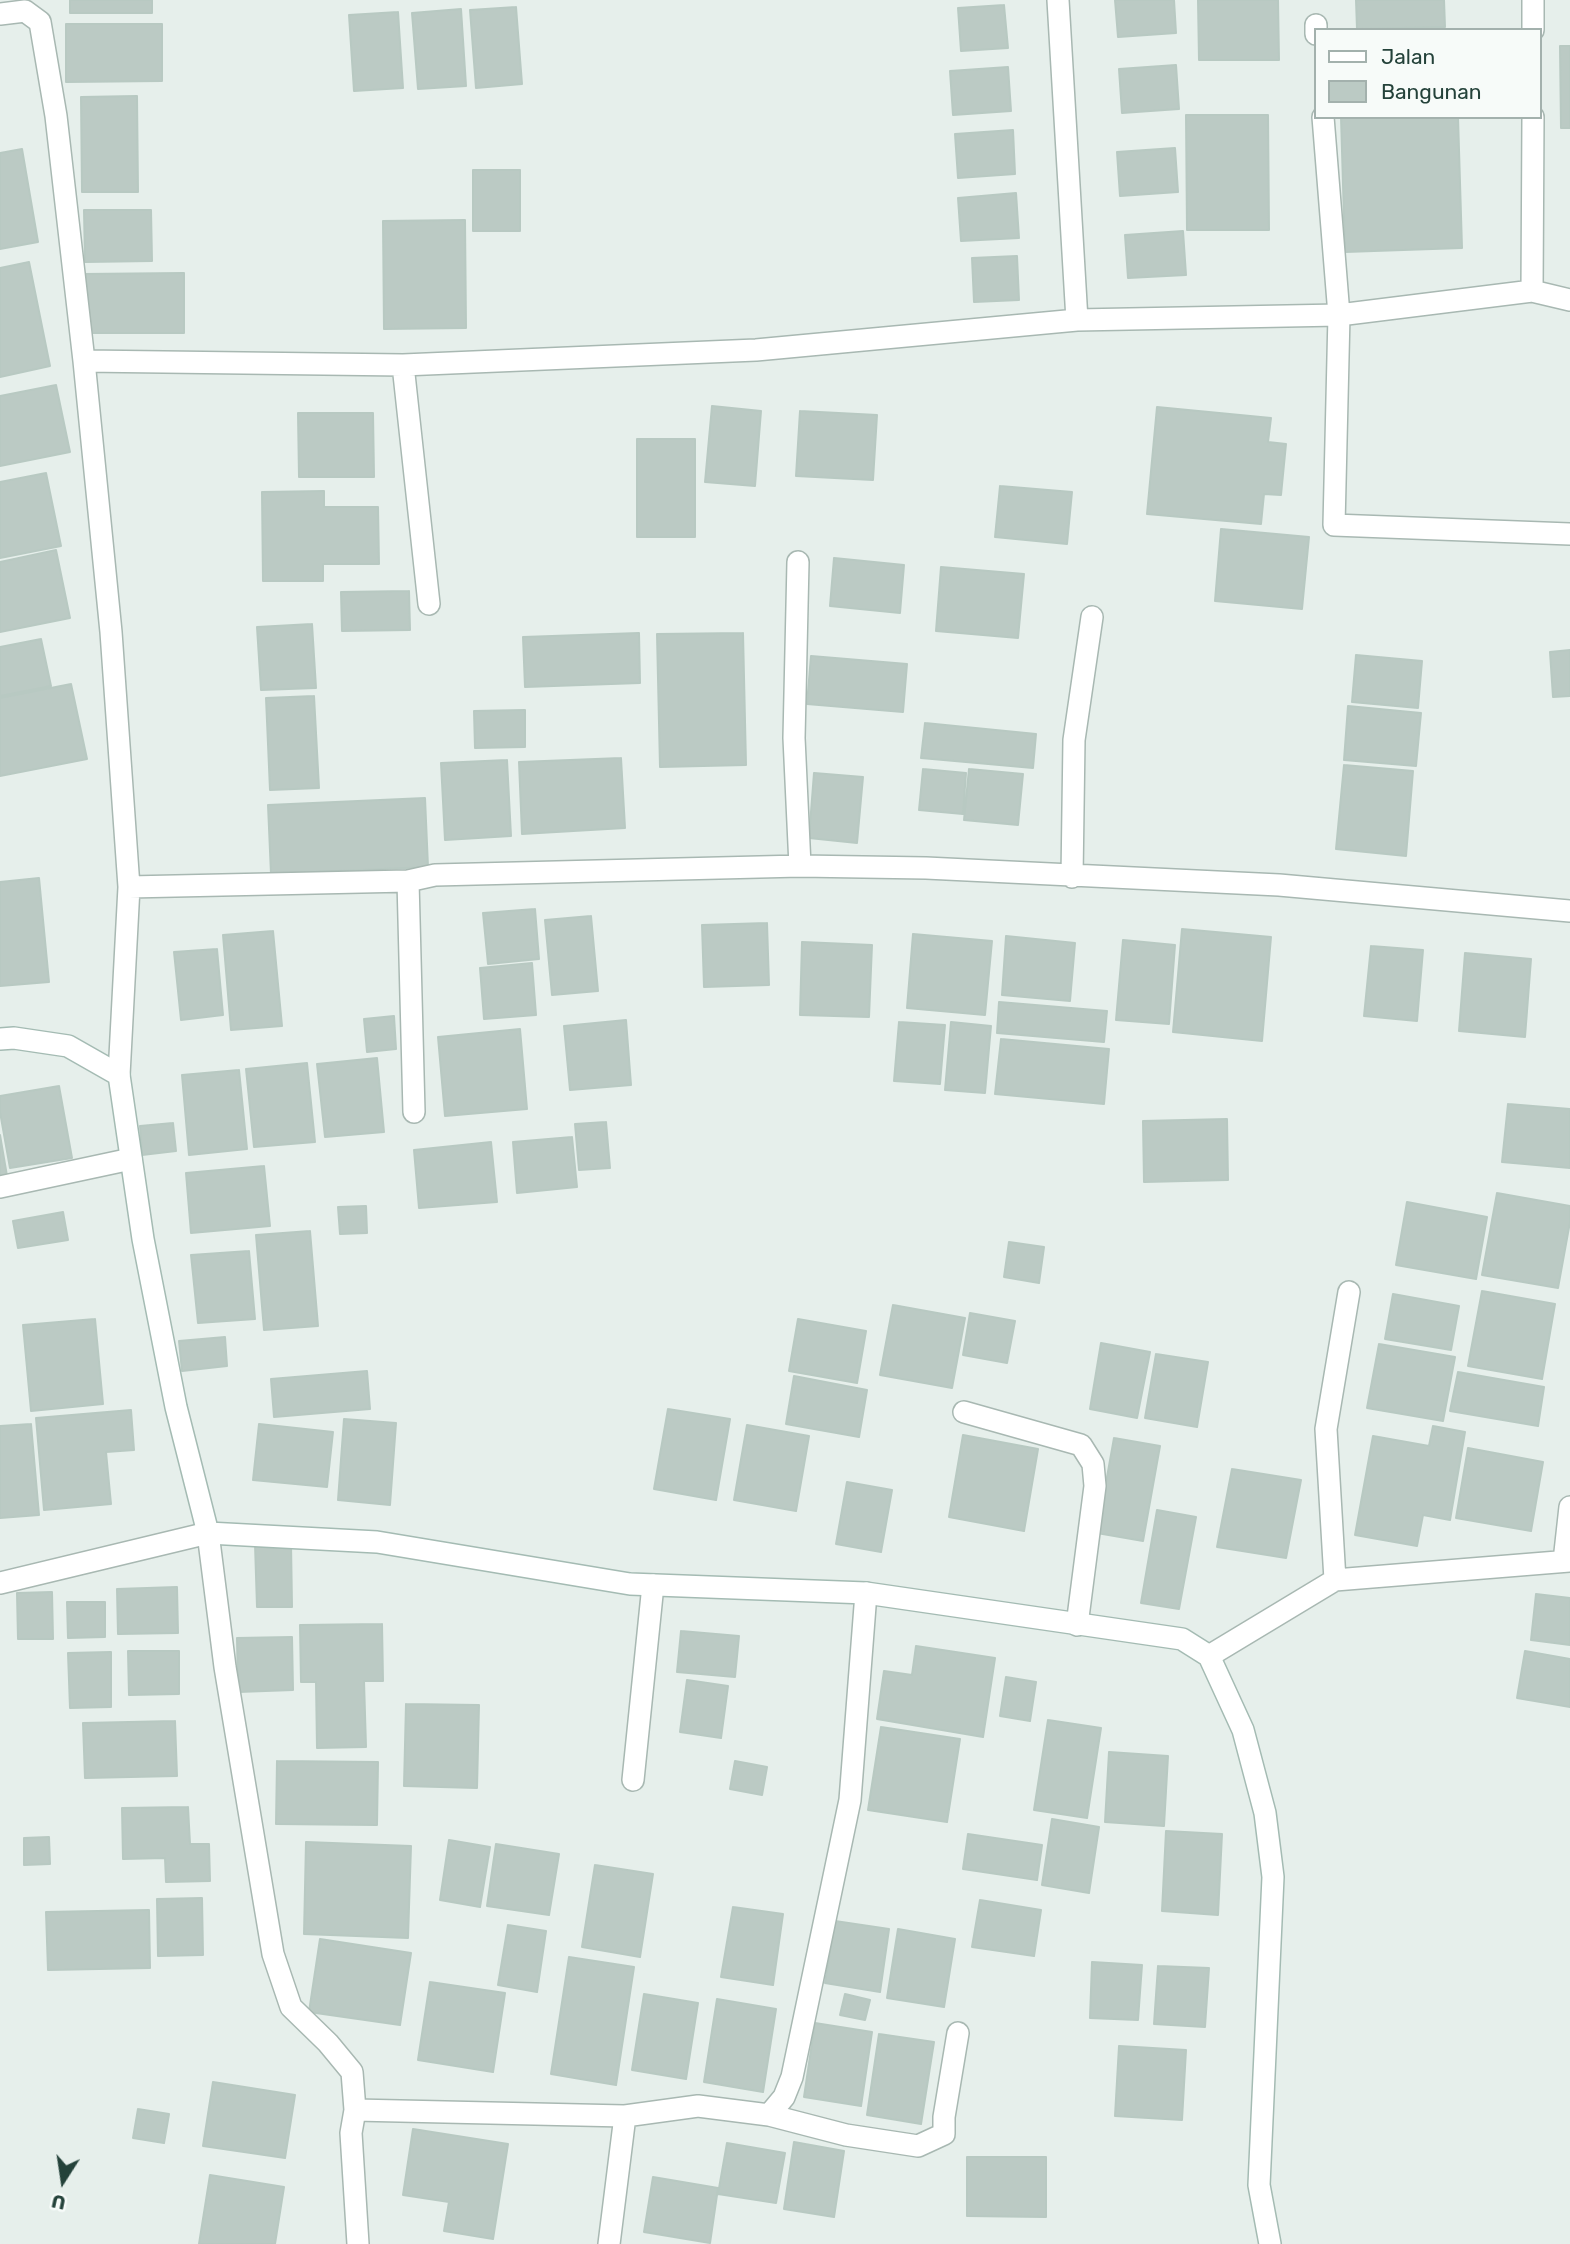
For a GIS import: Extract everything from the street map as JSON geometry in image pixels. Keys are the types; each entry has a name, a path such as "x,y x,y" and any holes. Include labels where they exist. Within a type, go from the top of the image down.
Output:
{"street":[{"path":"1058,0 1077,320"},
{"path":"1533,0 1533,28"},
{"path":"0,14 25,11 40,22 56,116 111,632 130,887 119,1075 143,1239 176,1407 208,1533 225,1667 273,1954 291,2007 328,2043 352,2072 355,2110 351,2133 358,2244"},
{"path":"1323,119 1339,315 1334,525 1570,534"},
{"path":"1532,291 1533,119"},
{"path":"84,361 403,365 756,351 1077,320 1339,315 1532,291 1570,300"},
{"path":"403,365 429,604"},
{"path":"798,562 794,738 800,866"},
{"path":"1072,877 1074,740 1092,617"},
{"path":"130,887 408,881 435,875 800,866 926,868 1279,885 1570,911"},
{"path":"408,881 414,1112"},
{"path":"0,1039 14,1038 68,1046 119,1075"},
{"path":"0,1186 131,1159"},
{"path":"1335,1580 1326,1429 1349,1292"},
{"path":"964,1412 1081,1445 1093,1464 1095,1486 1077,1625"},
{"path":"1209,1656 1335,1580 1567,1561 1570,1507"},
{"path":"0,1583 208,1533 377,1542 630,1584 866,1593 1182,1639 1209,1656 1243,1730 1265,1813 1273,1877 1259,2185 1270,2244"},
{"path":"633,1780 653,1585"},
{"path":"769,2115 784,2097 792,2077 850,1800 866,1593"},
{"path":"355,2110 625,2116 698,2106 769,2115 846,2135 918,2146 944,2134 944,2117 958,2033"},
{"path":"609,2244 625,2116"}],"building":[{"path":"70,0 152,0 152,13 70,13"},
{"path":"1115,0 1174,0 1176,33 1118,37"},
{"path":"1198,0 1278,0 1279,60 1199,60"},
{"path":"1356,0 1444,0 1445,27 1357,28"},
{"path":"1004,5 1008,48 961,51 958,8"},
{"path":"516,7 522,84 476,88 470,10"},
{"path":"461,9 466,86 418,89 412,13"},
{"path":"398,12 403,88 354,91 349,15"},
{"path":"66,24 162,24 162,81 66,82"},
{"path":"1560,46 1570,46 1570,128 1561,128"},
{"path":"1176,65 1179,109 1122,113 1119,69"},
{"path":"1008,67 1011,111 953,115 950,71"},
{"path":"137,96 138,192 82,192 81,97"},
{"path":"1186,115 1268,115 1269,230 1187,230"},
{"path":"1341,119 1458,119 1462,248 1345,252"},
{"path":"1013,130 1015,174 958,178 955,134"},
{"path":"1175,148 1178,192 1120,196 1117,152"},
{"path":"22,149 38,242 0,249 0,153"},
{"path":"473,170 520,170 520,231 473,231"},
{"path":"1016,193 1019,238 961,241 958,198"},
{"path":"84,210 151,210 152,261 85,262"},
{"path":"465,220 466,328 384,329 383,221"},
{"path":"1183,231 1186,275 1128,278 1125,235"},
{"path":"1017,256 1019,300 974,302 972,258"},
{"path":"29,262 50,366 0,377 0,268"},
{"path":"184,273 184,333 84,333 83,274"},
{"path":"56,385 70,452 0,466 0,396"},
{"path":"712,406 761,411 755,486 705,482"},
{"path":"1157,407 1271,418 1268,442 1286,444 1281,495 1264,494 1261,524 1147,514"},
{"path":"800,411 877,415 873,480 796,476"},
{"path":"298,413 373,413 374,477 299,477"},
{"path":"637,439 695,439 695,537 637,537"},
{"path":"46,473 61,546 0,558 0,482"},
{"path":"1000,486 1072,492 1067,544 995,537"},
{"path":"324,491 324,507 378,507 379,564 323,564 323,581 263,581 262,492"},
{"path":"1221,529 1309,537 1302,609 1215,601"},
{"path":"56,550 70,618 0,632 0,562"},
{"path":"834,558 904,565 900,613 830,606"},
{"path":"941,567 1024,574 1018,638 936,631"},
{"path":"409,591 410,630 342,631 341,592"},
{"path":"312,624 316,688 261,690 257,627"},
{"path":"639,633 640,683 525,687 523,637"},
{"path":"743,633 746,765 660,767 657,634"},
{"path":"41,639 51,686 0,696 0,647"},
{"path":"1570,650 1570,696 1553,697 1550,652"},
{"path":"1356,655 1422,661 1418,708 1352,702"},
{"path":"811,656 907,664 903,712 807,704"},
{"path":"71,684 87,759 0,776 0,698"},
{"path":"314,696 319,788 270,790 266,698"},
{"path":"1348,706 1421,713 1416,766 1344,760"},
{"path":"525,710 525,747 475,748 474,711"},
{"path":"925,723 1036,734 1033,768 921,758"},
{"path":"621,758 625,828 522,834 519,762"},
{"path":"507,760 511,836 445,840 441,763"},
{"path":"1344,765 1413,771 1406,856 1336,849"},
{"path":"923,769 966,773 963,814 919,810"},
{"path":"969,769 1023,774 1018,825 964,820"},
{"path":"814,773 863,777 857,843 809,838"},
{"path":"425,798 428,867 271,874 268,805"},
{"path":"39,878 49,982 0,986 0,882"},
{"path":"535,909 539,959 488,964 483,913"},
{"path":"591,916 598,991 552,995 545,920"},
{"path":"767,923 769,985 704,987 702,925"},
{"path":"1182,929 1271,937 1262,1041 1173,1032"},
{"path":"273,931 282,1026 231,1030 223,935"},
{"path":"913,934 992,941 985,1015 907,1008"},
{"path":"1006,936 1075,943 1070,1001 1002,995"},
{"path":"1123,940 1175,945 1169,1024 1116,1020"},
{"path":"802,942 872,945 869,1017 800,1015"},
{"path":"1371,946 1423,950 1417,1021 1364,1016"},
{"path":"217,949 223,1015 181,1020 174,952"},
{"path":"1465,953 1531,959 1525,1037 1459,1031"},
{"path":"532,963 536,1015 484,1019 480,968"},
{"path":"999,1002 1107,1011 1104,1042 997,1033"},
{"path":"394,1016 396,1049 367,1052 364,1019"},
{"path":"626,1020 631,1085 570,1090 564,1026"},
{"path":"899,1022 945,1025 940,1084 894,1081"},
{"path":"951,1022 991,1026 985,1093 945,1090"},
{"path":"520,1029 527,1109 445,1116 438,1037"},
{"path":"1001,1039 1109,1049 1104,1104 995,1094"},
{"path":"377,1058 384,1132 325,1137 317,1064"},
{"path":"307,1063 315,1142 254,1147 246,1069"},
{"path":"239,1070 247,1149 189,1155 182,1075"},
{"path":"59,1086 72,1158 10,1168 0,1112 0,1096"},
{"path":"1508,1104 1570,1109 1570,1168 1502,1162"},
{"path":"1227,1119 1228,1180 1144,1182 1143,1121"},
{"path":"606,1122 610,1168 579,1170 575,1124"},
{"path":"173,1123 176,1151 142,1155 140,1126"},
{"path":"0,1135 7,1176 0,1177"},
{"path":"572,1137 577,1187 517,1193 513,1142"},
{"path":"491,1142 497,1202 419,1208 414,1150"},
{"path":"264,1166 270,1226 191,1233 186,1173"},
{"path":"1497,1193 1570,1206 1570,1222 1558,1288 1482,1275"},
{"path":"1407,1202 1487,1217 1476,1279 1396,1265"},
{"path":"366,1206 367,1233 340,1234 338,1207"},
{"path":"63,1212 68,1240 18,1248 13,1221"},
{"path":"310,1231 318,1326 264,1330 256,1235"},
{"path":"1009,1242 1044,1247 1039,1283 1004,1277"},
{"path":"249,1251 255,1319 198,1323 191,1255"},
{"path":"1482,1291 1555,1304 1542,1379 1468,1366"},
{"path":"1393,1294 1459,1306 1451,1350 1385,1339"},
{"path":"893,1305 965,1318 952,1388 880,1375"},
{"path":"970,1313 1015,1321 1007,1363 963,1355"},
{"path":"95,1319 103,1404 31,1411 23,1325"},
{"path":"798,1319 866,1331 857,1383 789,1371"},
{"path":"225,1337 227,1366 182,1371 179,1341"},
{"path":"1101,1343 1150,1352 1137,1418 1090,1409"},
{"path":"1379,1344 1455,1357 1443,1421 1367,1408"},
{"path":"1156,1354 1208,1362 1197,1427 1145,1418"},
{"path":"367,1371 370,1409 274,1417 271,1379"},
{"path":"1458,1372 1544,1387 1538,1426 1450,1411"},
{"path":"794,1376 867,1390 859,1437 786,1424"},
{"path":"668,1409 730,1419 716,1500 654,1489"},
{"path":"131,1410 134,1450 106,1452 111,1504 44,1510 36,1418"},
{"path":"344,1419 396,1423 390,1505 338,1500"},
{"path":"31,1424 39,1515 0,1518 0,1426"},
{"path":"259,1424 333,1432 327,1487 253,1480"},
{"path":"747,1425 809,1436 796,1511 734,1500"},
{"path":"1433,1426 1465,1432 1450,1520 1423,1515 1417,1546 1355,1535 1373,1436 1429,1446"},
{"path":"963,1435 1038,1449 1024,1531 949,1517"},
{"path":"1114,1438 1160,1446 1143,1541 1097,1533"},
{"path":"1468,1448 1543,1462 1531,1531 1456,1518"},
{"path":"1232,1469 1301,1480 1286,1558 1217,1547"},
{"path":"847,1482 892,1490 881,1552 836,1544"},
{"path":"1157,1510 1196,1517 1179,1609 1141,1603"},
{"path":"291,1543 292,1607 257,1607 255,1544"},
{"path":"177,1587 178,1633 118,1634 117,1589"},
{"path":"52,1592 53,1639 18,1639 17,1593"},
{"path":"1536,1594 1570,1598 1570,1645 1531,1640"},
{"path":"67,1602 105,1602 105,1637 68,1638"},
{"path":"382,1624 383,1681 364,1681 366,1747 317,1748 316,1682 301,1682 300,1625"},
{"path":"681,1631 739,1636 735,1677 677,1672"},
{"path":"292,1637 293,1690 238,1692 237,1638"},
{"path":"916,1646 995,1658 983,1737 877,1719 884,1671 912,1675"},
{"path":"128,1651 179,1651 179,1694 129,1695"},
{"path":"1525,1651 1570,1659 1570,1707 1517,1698"},
{"path":"111,1652 111,1707 70,1708 68,1653"},
{"path":"1006,1677 1036,1682 1030,1721 1000,1716"},
{"path":"687,1680 728,1686 721,1738 680,1732"},
{"path":"406,1704 479,1705 477,1788 404,1786"},
{"path":"1048,1720 1101,1728 1087,1818 1034,1810"},
{"path":"175,1721 177,1776 85,1778 83,1723"},
{"path":"881,1727 960,1739 947,1822 868,1810"},
{"path":"1109,1752 1168,1756 1164,1826 1105,1822"},
{"path":"277,1761 378,1762 377,1825 276,1824"},
{"path":"735,1761 767,1767 762,1795 730,1789"},
{"path":"188,1807 190,1844 209,1844 210,1881 166,1882 165,1858 123,1859 122,1808"},
{"path":"1052,1819 1099,1827 1089,1893 1042,1885"},
{"path":"1166,1831 1222,1834 1218,1915 1162,1911"},
{"path":"968,1834 1042,1845 1037,1880 963,1869"},
{"path":"49,1837 50,1864 24,1865 24,1838"},
{"path":"449,1840 490,1847 480,1907 440,1900"},
{"path":"306,1842 411,1846 408,1938 304,1934"},
{"path":"496,1844 559,1854 549,1915 487,1906"},
{"path":"595,1865 653,1874 640,1957 582,1947"},
{"path":"202,1898 203,1955 158,1956 157,1899"},
{"path":"980,1900 1041,1910 1034,1956 972,1947"},
{"path":"733,1907 783,1914 773,1985 721,1977"},
{"path":"149,1910 150,1968 48,1970 46,1912"},
{"path":"835,1921 889,1929 880,1992 825,1983"},
{"path":"508,1925 546,1931 537,1992 498,1985"},
{"path":"898,1929 955,1939 944,2007 887,1998"},
{"path":"320,1939 411,1953 400,2025 309,2012"},
{"path":"569,1957 634,1967 616,2085 551,2074"},
{"path":"1092,1962 1142,1965 1138,2020 1090,2018"},
{"path":"1158,1966 1209,1968 1205,2027 1154,2024"},
{"path":"430,1982 505,1993 493,2072 418,2060"},
{"path":"644,1994 698,2003 686,2079 632,2070"},
{"path":"845,1994 870,2000 865,2020 840,2015"},
{"path":"717,1999 776,2009 763,2092 704,2082"},
{"path":"815,2023 872,2032 861,2106 804,2097"},
{"path":"879,2034 934,2042 921,2124 867,2115"},
{"path":"1119,2046 1186,2050 1182,2120 1115,2116"},
{"path":"213,2082 295,2095 285,2158 203,2146"},
{"path":"138,2109 169,2114 164,2143 133,2138"},
{"path":"413,2129 508,2144 493,2239 444,2231 449,2202 403,2195"},
{"path":"794,2142 844,2151 834,2217 784,2209"},
{"path":"727,2143 785,2153 776,2203 718,2194"},
{"path":"967,2157 1046,2157 1046,2217 967,2216"},
{"path":"210,2175 284,2187 275,2244 199,2244"},
{"path":"653,2177 718,2188 710,2243 644,2232"}]}
